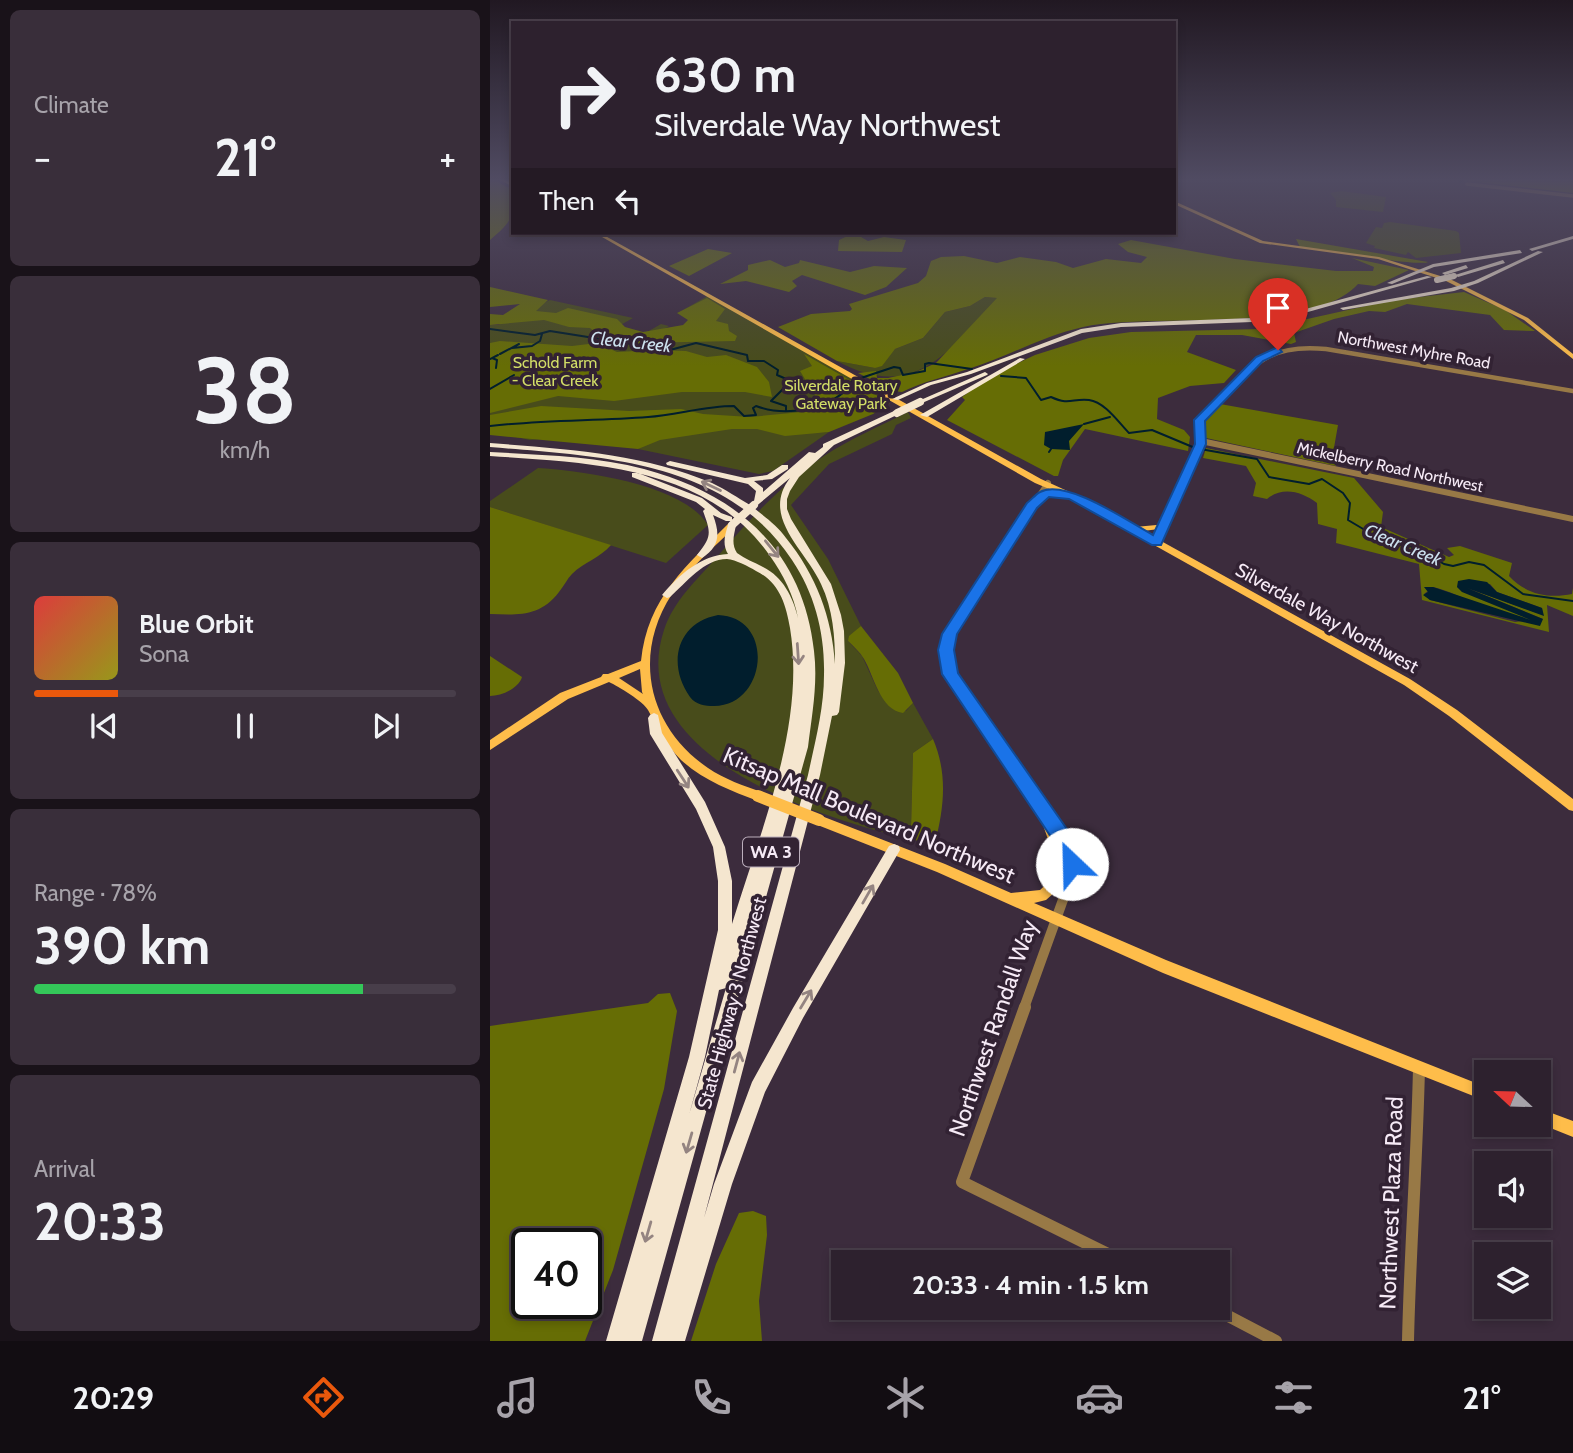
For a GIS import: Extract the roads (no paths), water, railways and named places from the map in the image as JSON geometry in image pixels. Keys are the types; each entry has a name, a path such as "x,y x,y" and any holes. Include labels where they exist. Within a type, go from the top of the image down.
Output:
{"highway":[{"path":"1341,305 1445,272 1567,241"},
{"path":"1341,305 1452,290 1569,241"},
{"path":"1341,305 1421,270 1520,252"},
{"path":"896,399 1070,338 1102,331 1264,326 1540,252"},
{"path":"1452,290 1476,292"},
{"path":"737,558 727,543 731,522 743,515 761,495 801,461 832,443 1031,352"},
{"path":"924,415 1031,352"},
{"path":"735,477 772,476 820,443 867,427"},
{"path":"814,775 838,686 839,631 827,586 786,521 783,499 793,480 832,443"},
{"name":"State Highway 3 Northwest","path":"490,445 622,458 683,474 734,498 772,527 802,566 819,605 828,646 829,693 814,775 662,1341"},
{"name":"State Highway 3 Northwest","path":"490,454 642,471 685,485 726,506 753,527 775,552 792,579 807,623 812,663 809,711 795,773 632,1341"},
{"path":"622,458 638,457 735,477 756,484 761,495"},
{"path":"607,465 699,500 731,522"},
{"path":"671,490 702,507 714,523 713,540 702,555"},
{"path":"616,1341 697,1057 782,781 796,724 799,696 797,644 786,596 766,572 737,558 721,555 708,559 667,595"},
{"path":"654,718 656,734 712,827 725,881 722,945 697,1057"},
{"path":"675,1341 723,1184 758,1087 798,1013 894,850"}],"main road":[{"name":"Silverdale Way Northwest","path":"611,241 1014,465 1038,481 1048,483 1157,542 1406,682 1453,713 1573,806"},
{"path":"1253,241 1260,244 1364,258 1421,270 1464,286 1529,321 1573,357"},
{"path":"1032,506 1049,493 1073,497"},
{"path":"490,747 564,696 643,664 653,623 667,595 731,522"},
{"path":"1134,530 1164,526"},
{"name":"Kitsap Mall Boulevard Northwest","path":"643,664 648,703 654,718 678,750 721,780 1474,1089"},
{"path":"606,677 619,682 648,703"},
{"path":"1010,898 1042,896 1059,881 1060,857 1045,813"},
{"path":"1551,1120 1573,1129"}],"street":[{"name":"Northwest Myhre Road","path":"1157,542 1199,447 1199,424 1206,412 1261,358 1289,348 1326,349 1573,391"},
{"name":"Mickelberry Road Northwest","path":"1199,447 1573,519"},
{"name":"Northwest Randall Way","path":"1048,483 947,640 946,660 955,683 1063,838 1072,864 1071,882 1055,919 962,1182 1100,1250"},
{"name":"Northwest Plaza Road","path":"1408,1341 1410,1258 1416,1205 1419,1068"},
{"path":"1230,1317 1276,1341"}],"water":[{"path":"1084,424 1069,441 1070,450 1051,449 1044,445 1045,432"},
{"path":"1469,579 1487,582 1497,592 1542,608 1544,616 1467,588 1543,619 1540,626 1430,600 1423,595 1428,592 1424,587 1433,587 1531,620 1462,592 1457,587 1458,581"},
{"path":"718,615 737,619 749,630 756,645 758,661 754,678 745,692 732,702 707,706 690,697 683,685 678,659 685,636 693,627"}],"waterway":[{"name":"Clear Creek","path":"490,329 535,335 550,331 670,350 696,343 747,355 748,361 764,361 778,370 777,375 791,381 771,401 786,406 786,410"},
{"path":"512,348 532,346 540,341 542,334"},
{"path":"500,354 519,344"},
{"path":"492,358 498,355"},
{"path":"492,358 497,360 496,368"},
{"name":"Clear Creek","path":"861,378 894,367 900,368 903,375 925,371 925,364 929,363 972,369"},
{"path":"490,389 514,375"},
{"name":"Clear Creek","path":"1001,376 1026,378 1041,400 1051,397 1063,401 1095,402 1106,409 1129,433 1152,430 1195,448"},
{"path":"490,426 648,417 723,406 734,406 744,416 756,415 753,408 756,406 793,411 830,401 855,380"},
{"path":"1084,424 1110,417"},
{"name":"Clear Creek","path":"1200,449 1257,459 1269,477 1309,484 1322,479 1343,493 1350,503 1348,520 1375,536 1416,548 1444,564 1453,566 1469,562 1484,565 1523,594 1573,601"}],"park label":[{"name":"Schold Farm - Clear Creek","path":"555,371"},
{"name":"Silverdale Rotary Gateway Park","path":"841,394"}]}
